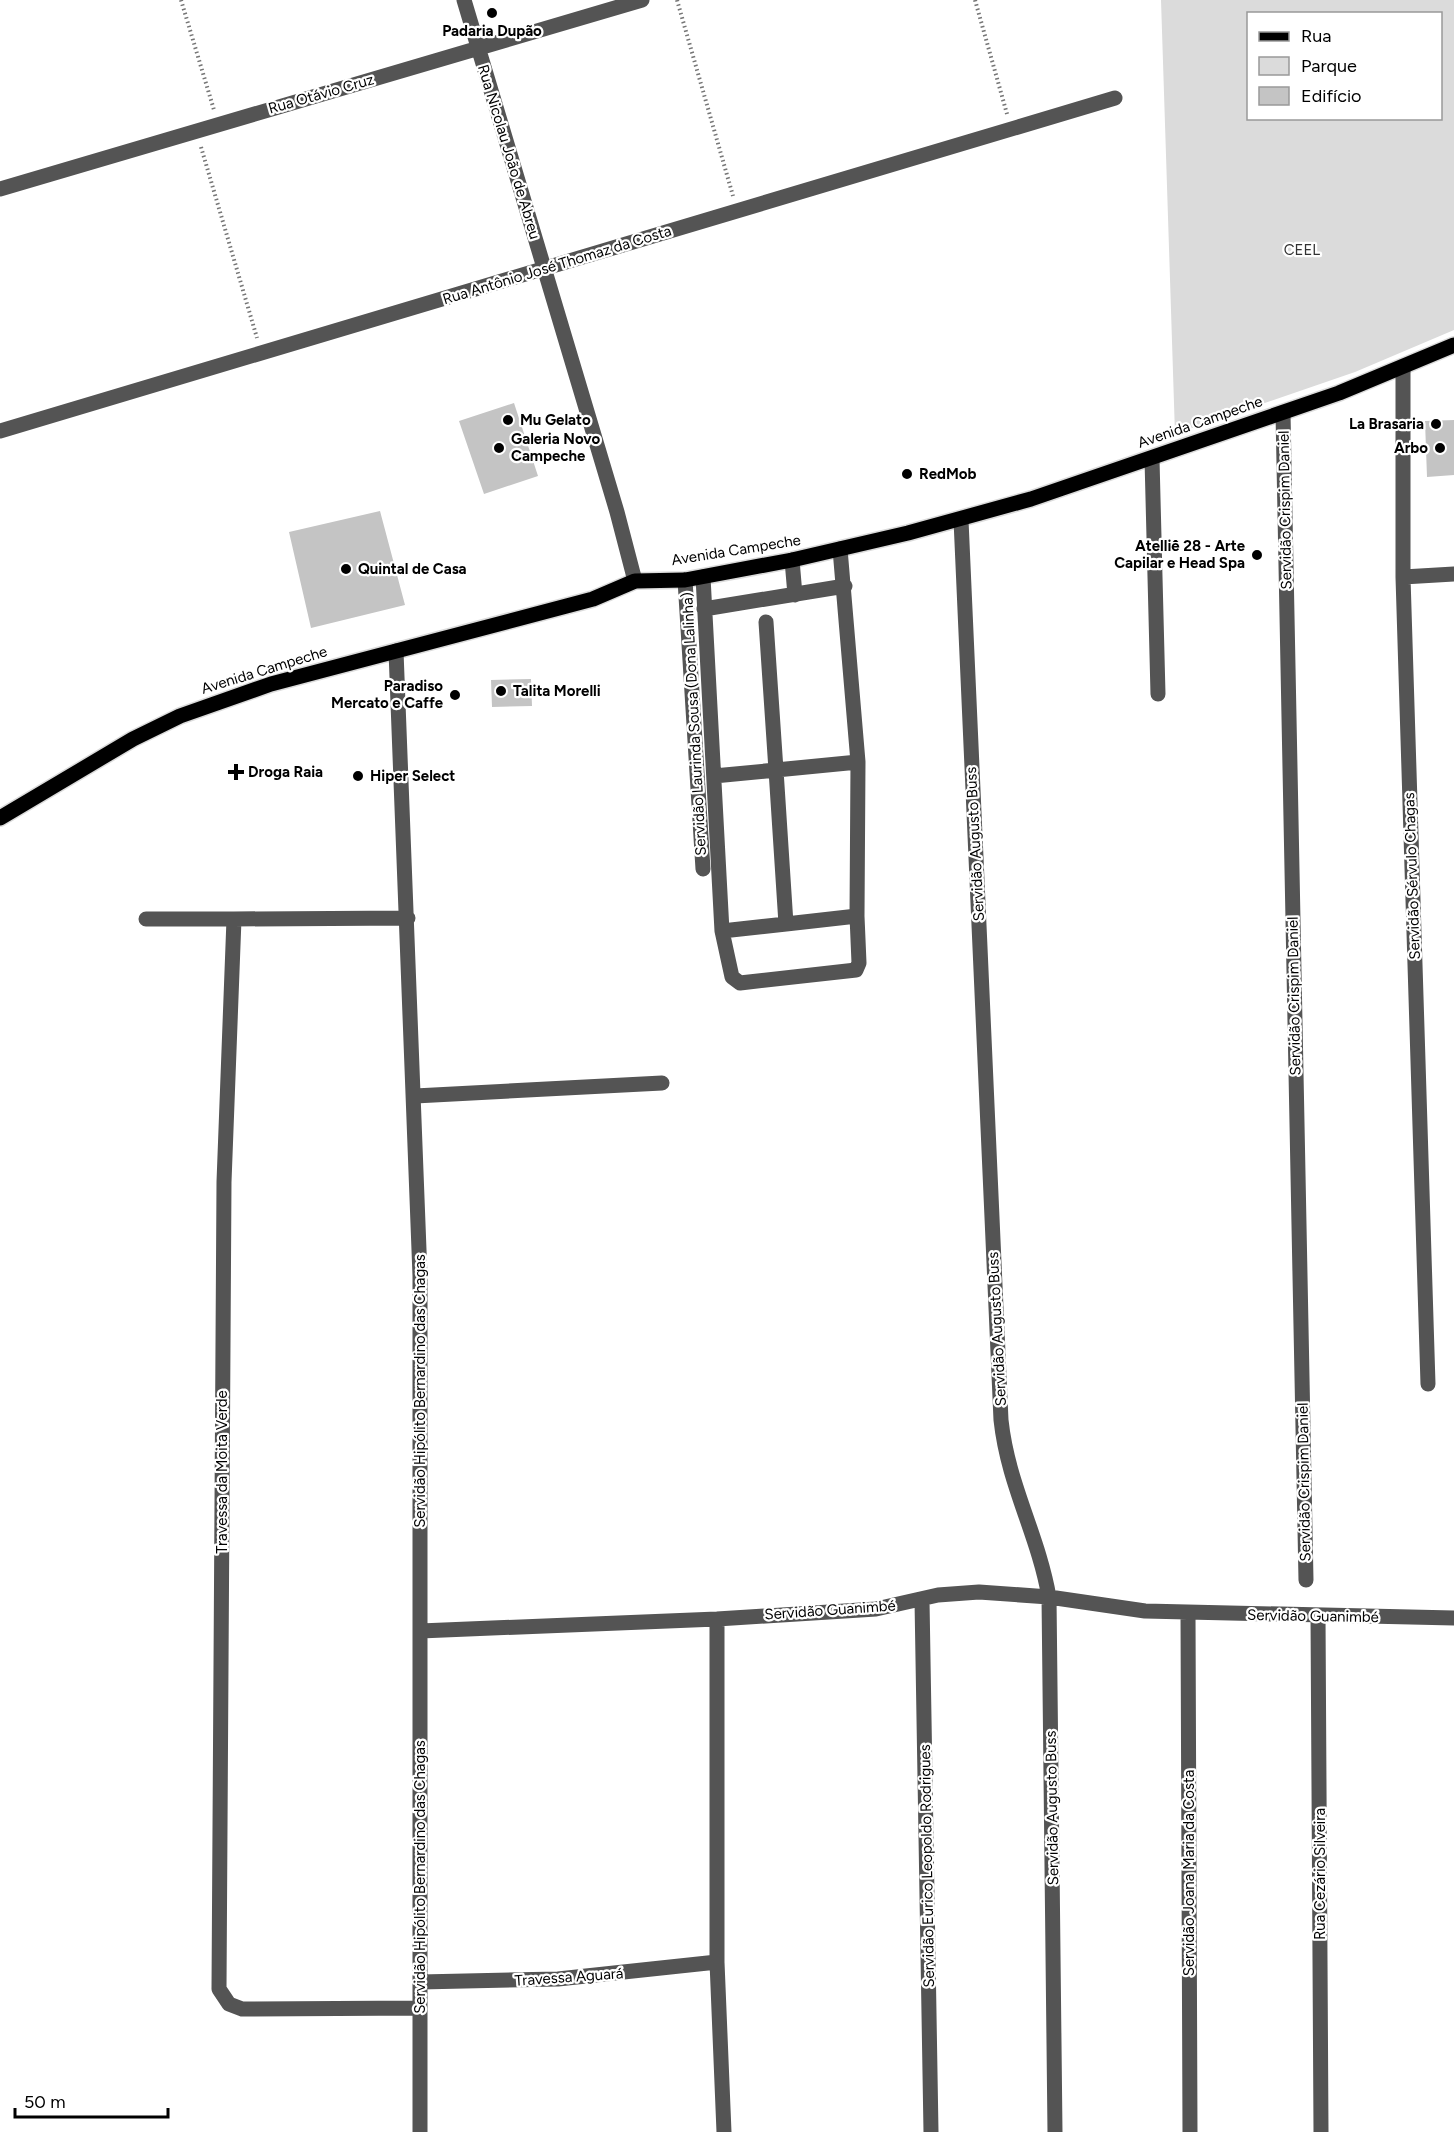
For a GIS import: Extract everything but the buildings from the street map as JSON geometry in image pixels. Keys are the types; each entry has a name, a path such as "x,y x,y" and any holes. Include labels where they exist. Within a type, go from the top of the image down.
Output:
{"main road":[{"name":"Avenida Campeche","path":"0,818 133,739 180,716 271,684 593,599 635,581 686,580 792,560 961,520 1152,459 1283,413 1403,368 1454,345"}],"street":[{"name":"Rua Nicolau João de Abreu","path":"464,0 635,581"},
{"name":"Rua Otávio Cruz","path":"0,189 642,0"},
{"name":"Rua Antônio José Thomaz da Costa","path":"0,431 1115,98"},
{"name":"Servidão Sérvulo Chagas","path":"1403,368 1403,577 1428,1384"},
{"name":"Servidão Crispim Daniel","path":"1283,413 1306,1580"},
{"path":"1152,459 1158,694"},
{"name":"Servidão Augusto Buss","path":"961,520 1001,1420 1008,1468 1039,1555 1049,1598 1055,2132"},
{"path":"703,576 722,931 732,977 740,983 856,970 860,963 857,916 858,762 845,586 840,549"},
{"path":"792,560 795,595"},
{"path":"1403,577 1454,574"},
{"name":"Servidão Laurinda Sousa (Dona Lalinha)","path":"686,580 703,869"},
{"path":"704,609 845,586"},
{"path":"766,622 786,924"},
{"name":"Servidão Hipólito Bernardino das Chagas","path":"396,651 415,1096 420,1276 420,2132"},
{"path":"714,776 858,762"},
{"path":"722,931 857,916"},
{"path":"146,919 408,918"},
{"name":"Travessa da Moita Verde","path":"234,919 224,1182 219,1989 229,2004 242,2008 420,2008"},
{"path":"415,1096 662,1083"},
{"name":"Servidão Guanimbé","path":"420,1630 717,1619 876,1609 938,1595 979,1592 1188,1614 1454,1618"},
{"name":"Servidão Eurico Leopoldo Rodrigues","path":"922,1599 931,2132"},
{"name":"Servidão Joana Maria da Costa","path":"1188,1614 1191,2132"},
{"name":"Rua Cezário Silveira","path":"1318,1615 1321,2132"},
{"path":"717,1619 717,1962 724,2132"},
{"name":"Travessa Aguará","path":"420,1982 558,1979 717,1962"}],"path":[{"path":"180,0 219,125"},
{"path":"676,0 737,211"},
{"path":"975,0 1011,129"},
{"path":"196,131 262,353"}],"green space":[{"name":"CEEL","path":"1161,0 1454,0 1454,330 1355,372 1175,434"}],"place":[{"name":"Padaria Dupão","path":"492,13"},
{"name":"Mu Gelato","path":"508,420"},
{"name":"La Brasaria","path":"1436,424"},
{"name":"Galeria Novo Campeche","path":"499,448"},
{"name":"Arbo","path":"1440,448"},
{"name":"RedMob","path":"907,474"},
{"name":"Atelliê 28 - Arte Capilar e Head Spa","path":"1257,555"},
{"name":"Quintal de Casa","path":"346,569"},
{"name":"Talita Morelli","path":"501,691"},
{"name":"Paradiso Mercato e Caffe","path":"455,695"},
{"name":"Droga Raia","path":"236,772"},
{"name":"Hiper Select","path":"358,776"}]}
